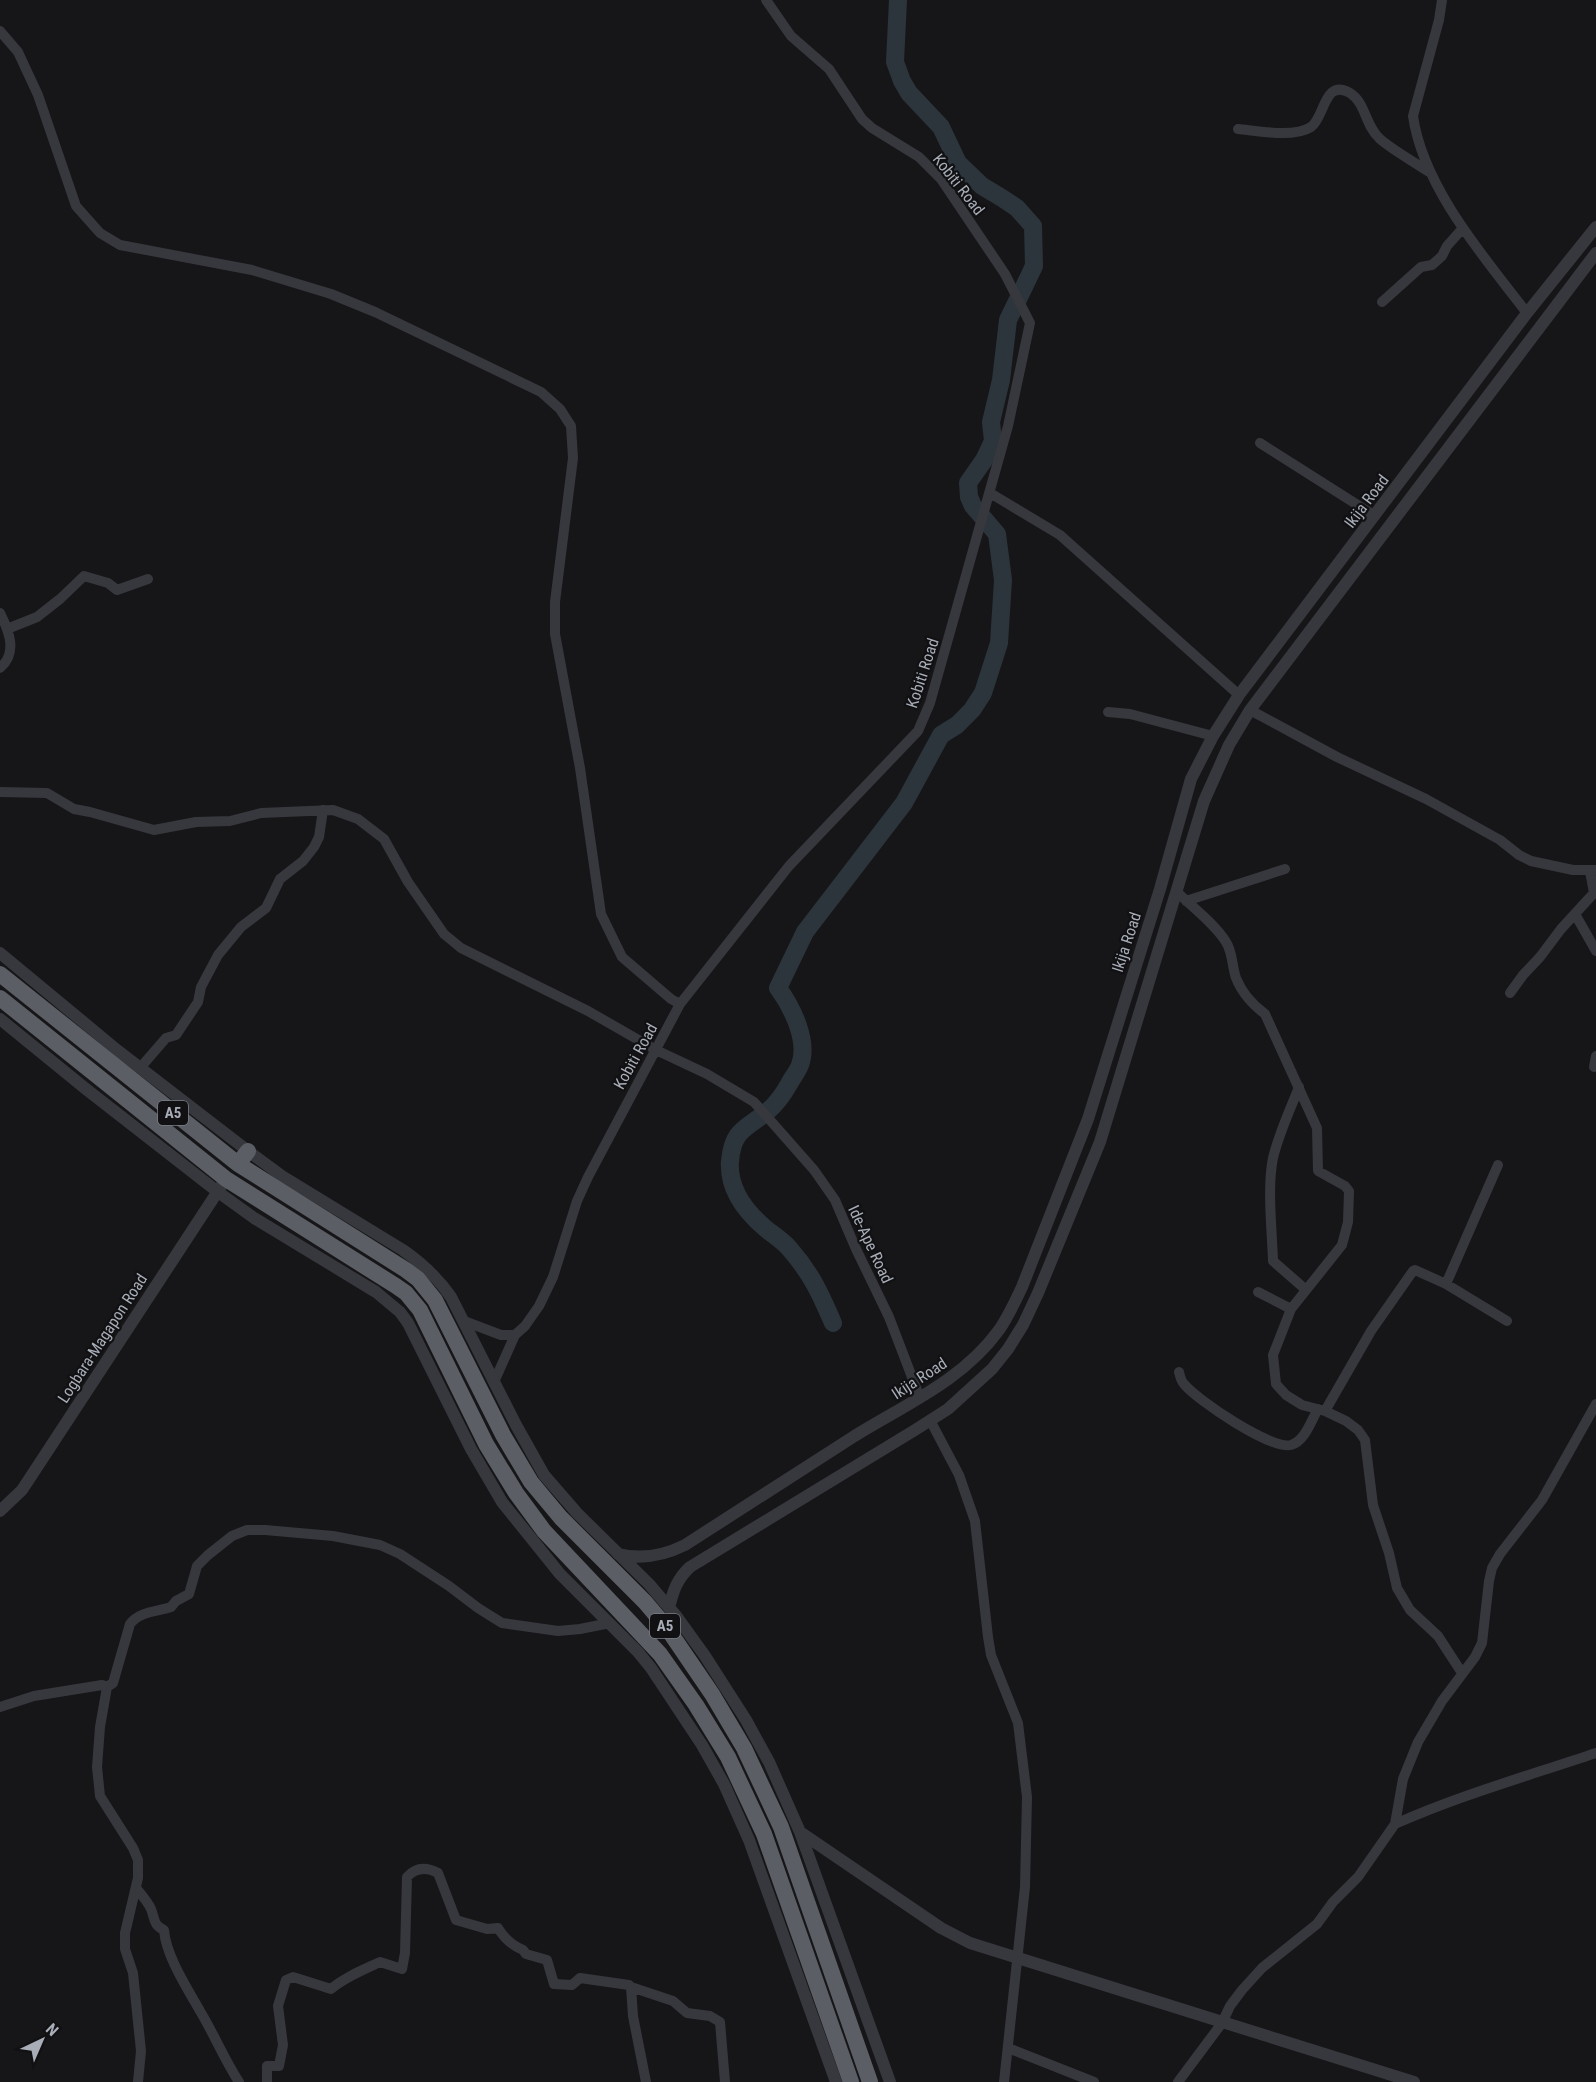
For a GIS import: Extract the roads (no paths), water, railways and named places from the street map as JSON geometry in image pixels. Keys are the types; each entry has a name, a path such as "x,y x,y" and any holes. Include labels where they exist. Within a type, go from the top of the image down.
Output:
{"highway":[{"name":"A5","path":"0,974 243,1158 356,1239 418,1280 435,1300 503,1435 531,1482 561,1518 645,1602 667,1628 712,1694 753,1765 781,1827 870,2082"},
{"name":"A5","path":"0,998 222,1185 396,1286 406,1293 416,1305 486,1444 516,1493 544,1531 660,1654 690,1696 737,1774 764,1834 850,2082"}],"street":[{"name":"Kobiti Road","path":"494,1382 515,1335 525,1326 539,1306 553,1277 588,1177 622,1109 680,1004 789,866 918,731 930,703 990,493 1029,335 1030,323 1019,299 988,248 941,179 919,157 872,128 862,119 829,69 791,36 766,0"},
{"path":"1442,0 1439,20 1413,116 1415,127 1429,172 1463,228 1527,313"},
{"path":"0,31 18,52 38,95 76,206 100,233 120,245 252,270 331,294 375,312 541,392 560,409 571,426 573,458 555,602 555,634 580,768 601,914 622,957 680,1004"},
{"path":"1238,129 1297,132 1311,127 1319,118 1329,94 1335,91 1345,91 1360,103 1372,129 1379,138 1429,172"},
{"name":"Ikija Road","path":"618,1554 628,1557 649,1557 662,1555 685,1545 869,1427 920,1398 961,1370 998,1332 1022,1287 1088,1119 1160,889 1191,779 1213,736 1239,695 1527,313 1596,227"},
{"path":"1382,302 1422,267 1432,265 1442,256 1463,228"},
{"name":"Ikija Road","path":"669,1608 676,1583 690,1567 948,1408 992,1369 1008,1349 1023,1325 1038,1293 1100,1142 1181,896 1203,801 1229,745 1250,710 1596,253"},
{"path":"1260,443 1375,516"},
{"path":"990,493 1060,535 1239,695"},
{"path":"7,629 37,617 84,576 108,583 117,590 148,579"},
{"path":"0,613 12,648 11,656 0,668"},
{"path":"1250,710 1337,757 1426,799 1500,840 1531,861 1573,870 1593,870 1594,893 1561,929 1510,993"},
{"path":"1108,712 1130,714 1213,736"},
{"name":"Ide-Ape Road","path":"0,792 47,793 74,809 154,830 196,822 230,821 261,813 333,810 358,819 384,840 408,882 444,934 461,948 588,1011 656,1050 707,1074 754,1102 769,1117 814,1170 835,1200 889,1317 920,1398"},
{"path":"140,1068 166,1038 176,1035 198,1002 201,987 218,955 241,927 266,908 280,879 303,861 314,847 319,837 323,810"},
{"path":"1181,896 1285,869"},
{"path":"1181,896 1218,931 1228,944 1236,979 1255,1006 1265,1014 1317,1128 1318,1171 1345,1186 1350,1196 1348,1222 1342,1245 1291,1309 1273,1355 1276,1384 1286,1395 1302,1405 1346,1421 1358,1430 1365,1440 1373,1504 1389,1553 1397,1588 1410,1610 1438,1636 1462,1673"},
{"path":"1575,914 1596,951"},
{"path":"0,953 140,1068 243,1158 282,1176 420,1262 438,1279 464,1321 544,1475 577,1514 649,1584 669,1608 705,1656 746,1720 769,1762 800,1832 890,2082"},
{"path":"0,1018 86,1089 222,1185 254,1218 376,1292 400,1312 408,1323 476,1458 502,1502 560,1574 638,1652 663,1684 702,1745 724,1784 750,1840 836,2082"},
{"path":"1299,1087 1278,1140 1273,1161 1271,1212 1274,1261 1305,1289"},
{"path":"1446,1284 1498,1164"},
{"name":"Logbara-Magapon Road","path":"0,1511 22,1490 222,1185"},
{"path":"1179,1372 1185,1386 1212,1407 1246,1429 1278,1444 1290,1445 1301,1439 1413,1271 1446,1284 1507,1321"},
{"path":"1258,1292 1291,1309"},
{"path":"464,1321 501,1335 515,1335"},
{"path":"1178,2082 1222,2023 1235,1998 1262,1968 1317,1924 1333,1902 1358,1877 1395,1824 1409,1762 1425,1729 1482,1643 1492,1568 1500,1554 1542,1500 1596,1404"},
{"path":"930,1420 959,1475 975,1521 991,1655 1018,1723 1027,1797 1025,1887 1004,2082"},
{"path":"537,1548 577,1514"},
{"path":"138,2082 141,2051 133,1973 125,1949 125,1933 136,1888 138,1860 133,1848 100,1796 97,1767 100,1726 107,1687 113,1683 130,1624 135,1618 148,1612 171,1607 176,1601 189,1594 193,1576 201,1562 232,1536 247,1530 265,1530 333,1536 380,1545 400,1554 502,1623 558,1631 610,1623"},
{"path":"0,1707 102,1685 107,1687"},
{"path":"1395,1824 1431,1808 1512,1779 1596,1753"},
{"path":"800,1832 951,1934 970,1943 1414,2082"},
{"path":"267,2082 267,2066 279,2066 282,2050 278,2006 286,1980 293,1977 331,1989 342,1979 355,1976 380,1962 402,1970 405,1953 407,1877 413,1871 424,1868 438,1873 454,1916 459,1921 487,1929 498,1928 509,1942 524,1950 526,1954 547,1960 554,1984 572,1985 580,1978 629,1985 631,1988 673,2001 687,2013 710,2016 720,2022 725,2082"},
{"path":"136,1888 152,1910 157,1926 164,1930 165,1942 190,1995 238,2082"},
{"path":"631,1988 633,2016 646,2082"},
{"path":"1008,2048 1094,2082"}],"waterway":[{"path":"833,1323 824,1302 797,1257 758,1221 739,1198 730,1171 732,1150 742,1130 778,1101 800,1065 801,1035 789,1005 778,988 805,932 904,803 941,735 957,725 972,710 983,693 999,643 1003,580 997,534 973,506 969,497 968,483 984,460 993,441 991,422 1001,380 1008,320 1034,266 1033,226 1017,208 982,186 958,163 941,127 909,93 902,81 895,62 898,0"}]}
